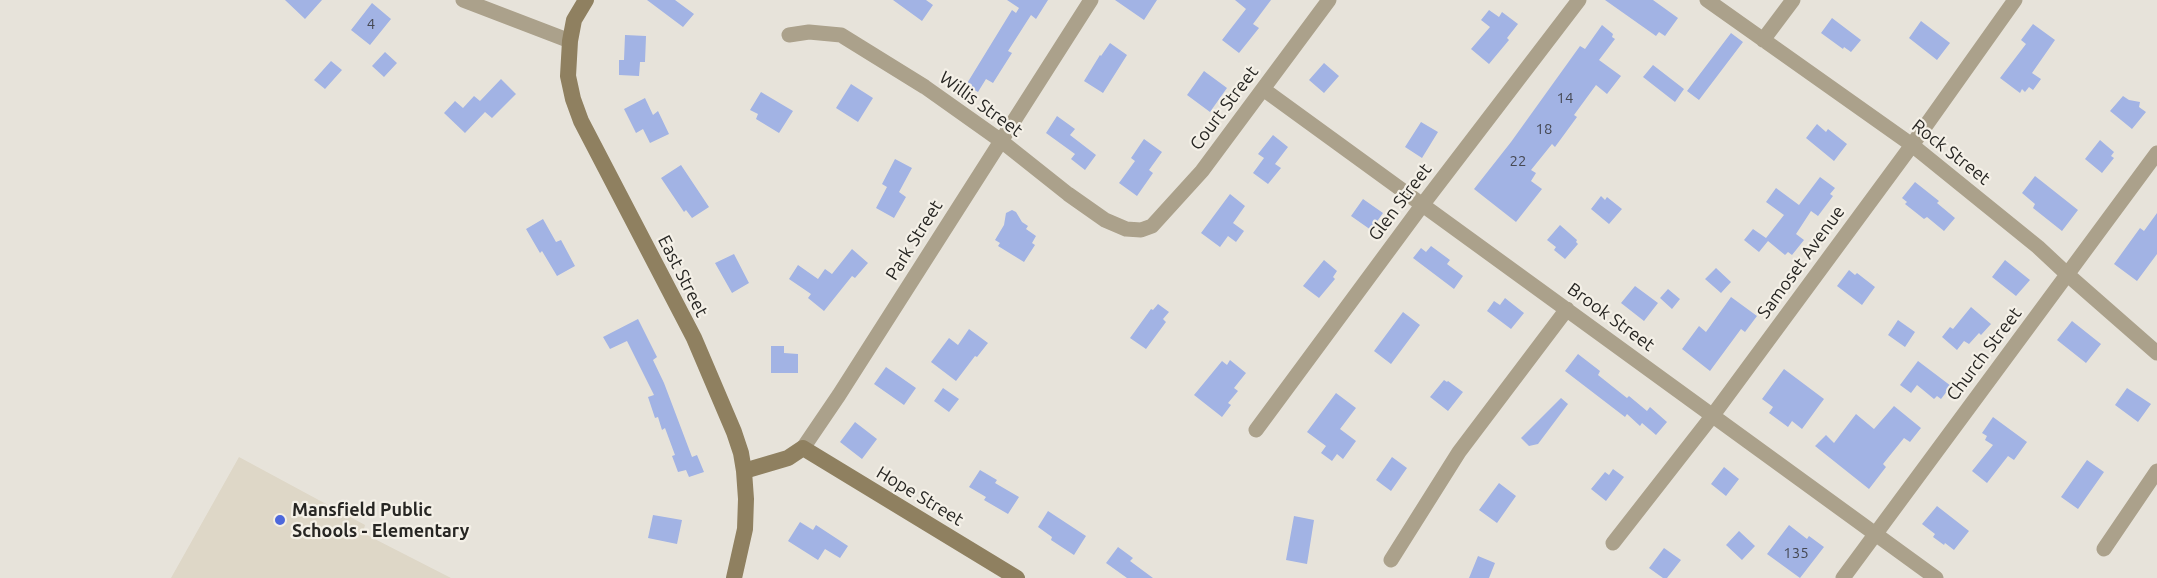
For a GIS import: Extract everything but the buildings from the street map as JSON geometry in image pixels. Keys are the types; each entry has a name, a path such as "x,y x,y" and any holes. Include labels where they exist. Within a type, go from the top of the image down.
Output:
{"main road":[{"name":"East Street","path":"586,0 574,20 570,42 568,76 573,99 581,121 694,338 734,432 744,471 746,499 745,529 734,578"},
{"name":"Park Street","path":"744,471 788,458 803,448"},
{"name":"Hope Street","path":"803,448 1017,578"}],"street":[{"path":"463,0 570,42"},
{"name":"Park Street","path":"803,448 1091,0"},
{"name":"Court Street","path":"1141,230 1152,226 1202,171 1329,0"},
{"name":"Glen Street","path":"1256,430 1423,204 1579,0"},
{"name":"Rock Street","path":"1707,0 1912,145 2038,247 2157,353"},
{"path":"1763,40 1793,0"},
{"name":"Samoset Avenue","path":"1613,543 1713,415 1912,145 2015,0"},
{"name":"Willis Street","path":"789,35 809,32 840,35 925,87 1000,140 1105,220 1126,230 1141,230"},
{"name":"Brook Street","path":"1263,89 1936,578"},
{"name":"Church Street","path":"1843,578 2157,153"},
{"path":"1391,560 1459,452 1567,309"},
{"path":"2103,549 2157,471"}],"shaded area":[{"name":"Mansfield Public Schools - Elementary","path":"239,457 365,525 363,533 451,578 171,578"}],"place":[{"name":"Mansfield Public Schools - Elementary","path":"280,520"}]}
